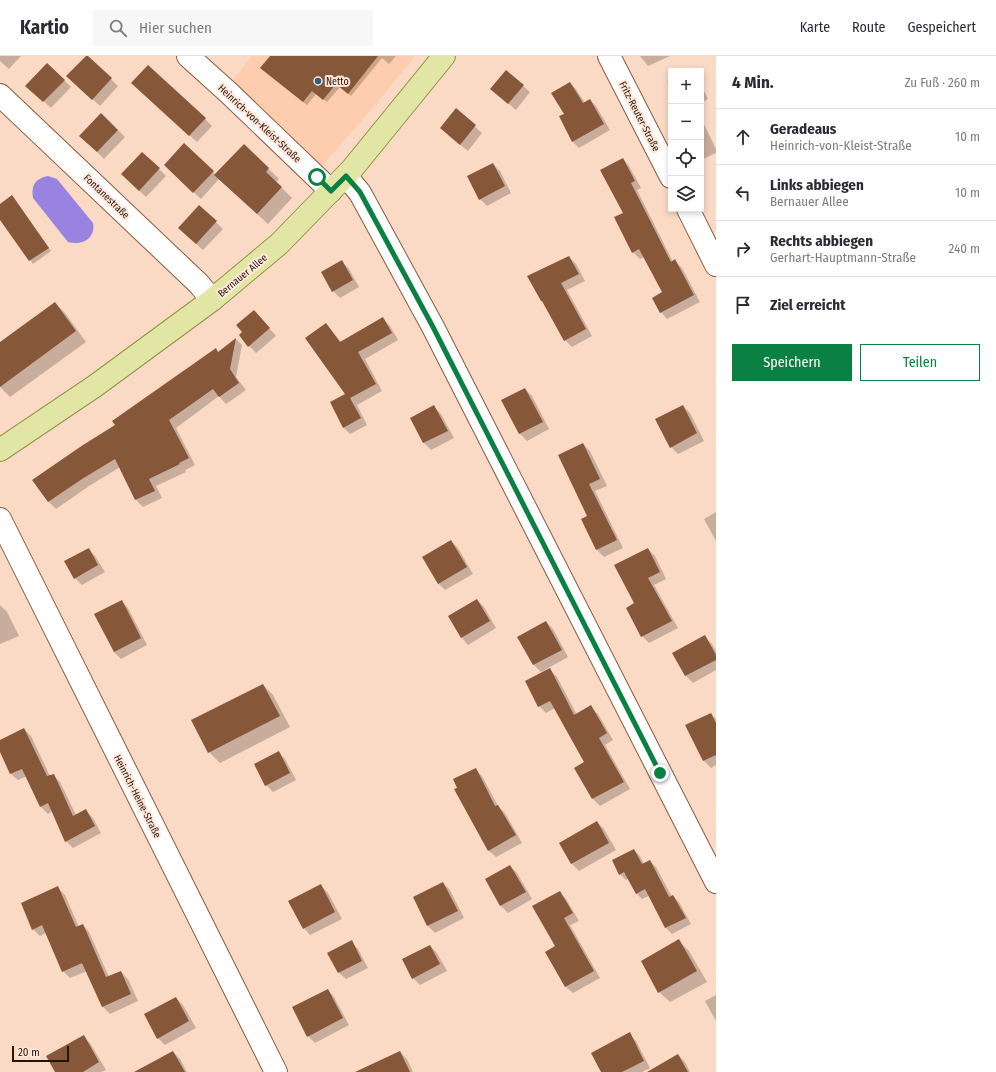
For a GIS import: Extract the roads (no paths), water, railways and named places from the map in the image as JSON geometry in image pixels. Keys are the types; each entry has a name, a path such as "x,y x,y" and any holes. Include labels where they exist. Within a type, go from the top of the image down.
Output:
{"main road":[{"name":"Bernauer Allee","path":"0,450 95,386 212,300 279,244 339,183 444,56"}],"street":[{"name":"Heinrich-von-Kleist-Straße","path":"188,56 229,93 339,183 360,192 433,327 716,882"},
{"name":"Fritz-Reuter-Straße","path":"609,56 670,176"},
{"name":"Fontanestraße","path":"0,95 199,284 212,300"},
{"path":"690,212 716,265"},
{"name":"Heinrich-Heine-Straße","path":"0,519 276,1072"}],"place":[{"name":"Netto","path":"318,81"}]}
